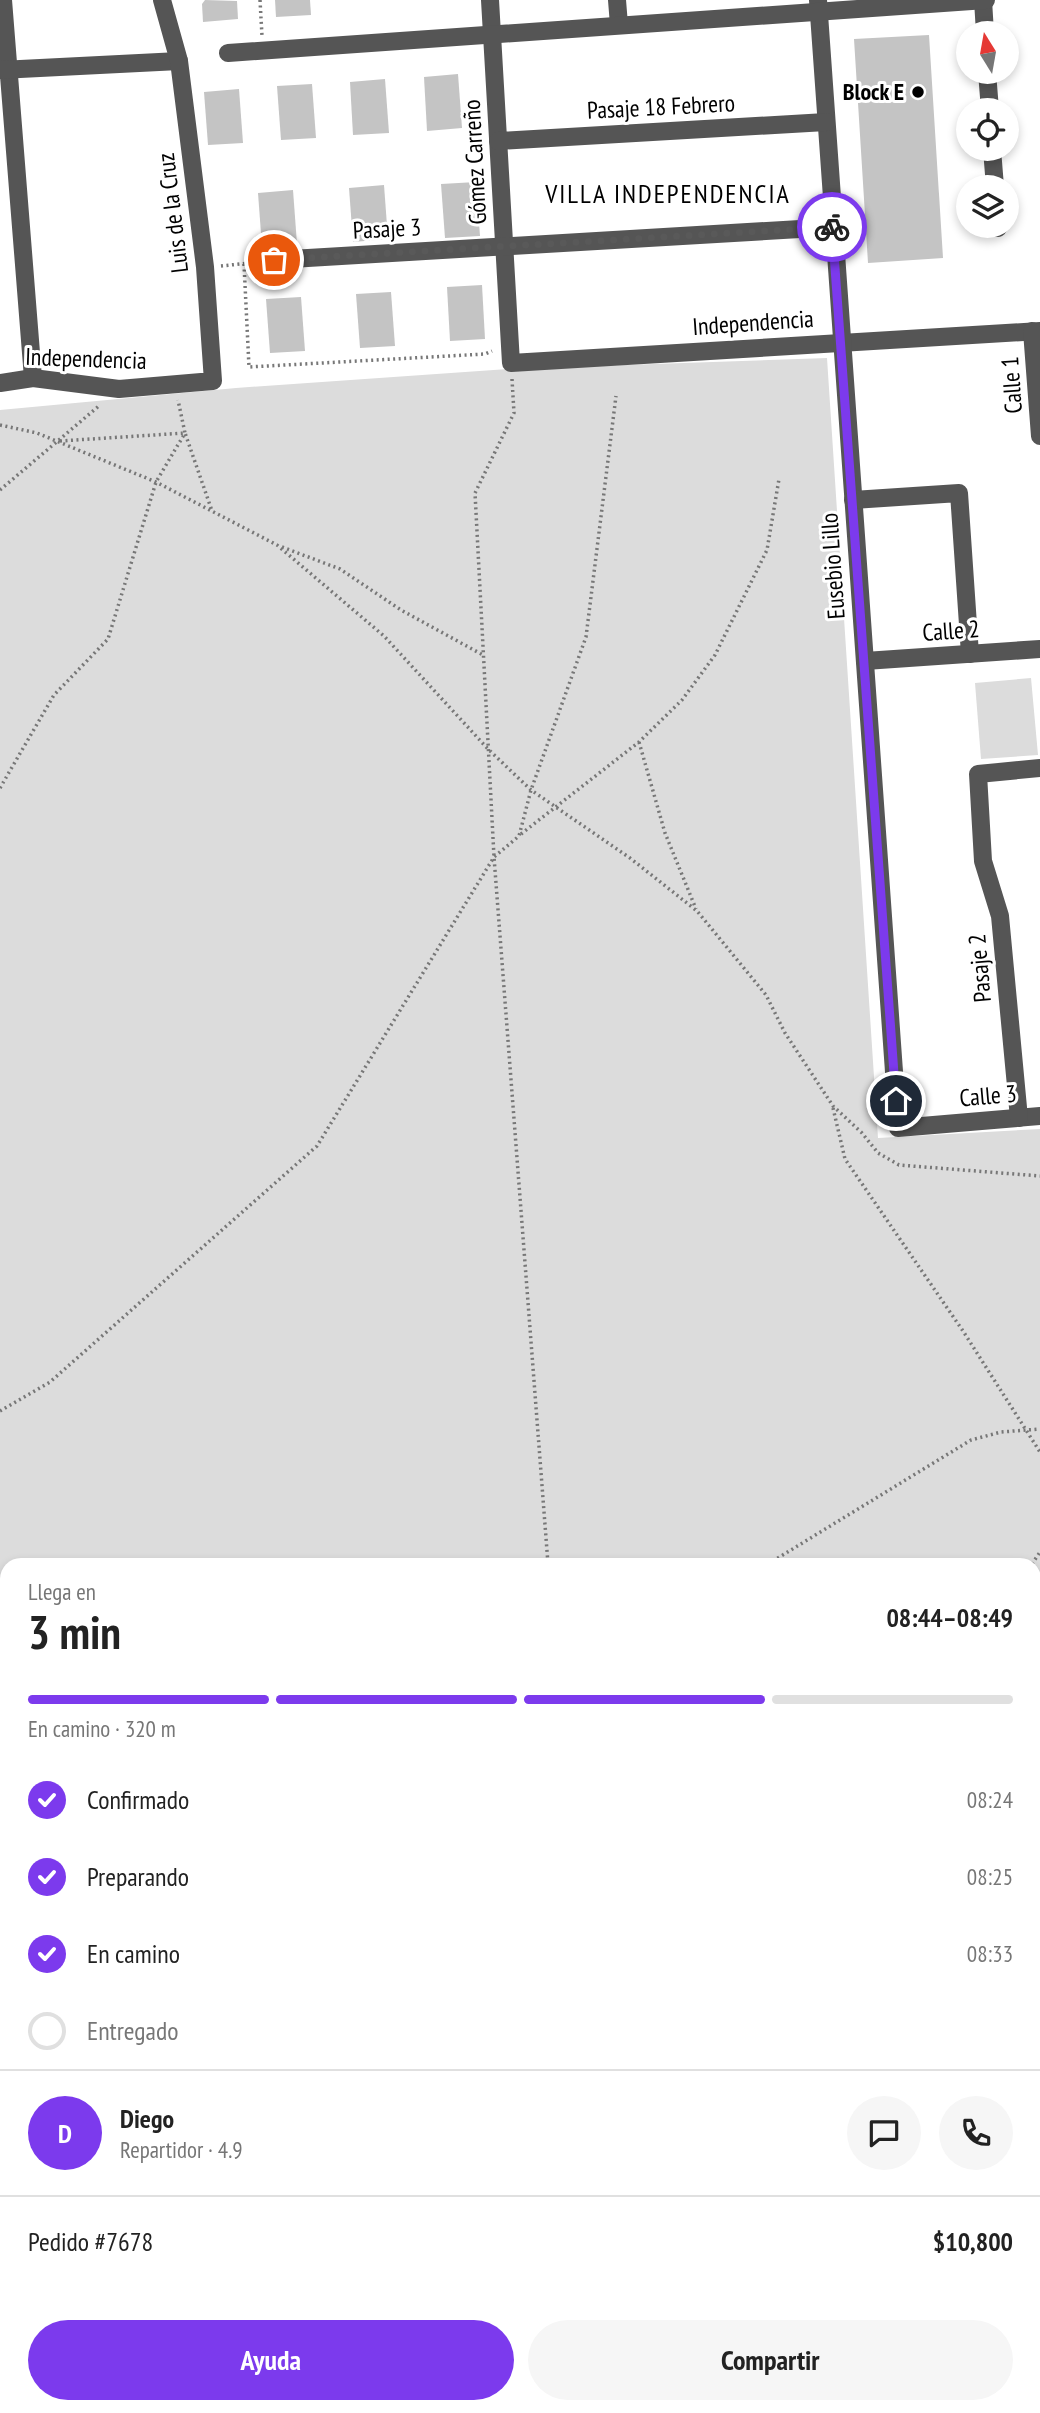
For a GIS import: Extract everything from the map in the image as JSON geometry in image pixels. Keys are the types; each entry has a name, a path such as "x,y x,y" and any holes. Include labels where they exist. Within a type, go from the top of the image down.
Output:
{"street":[{"path":"3,0 4,70 33,378"},
{"name":"Luis de la Cruz","path":"162,0 179,61 205,267 213,381"},
{"name":"Gómez Carreño","path":"490,0 510,363"},
{"path":"617,0 619,25"},
{"path":"228,53 619,25 818,6 985,0 985,21"},
{"name":"Eusebio Lillo","path":"818,6 898,1128"},
{"path":"4,70 179,61"},
{"name":"Pasaje 18 Febrero","path":"498,141 827,122"},
{"name":"Pasaje 3","path":"274,260 834,227"},
{"name":"Independencia","path":"510,363 1036,331"},
{"name":"Calle 1","path":"1036,331 1040,436"},
{"name":"Independencia","path":"0,383 33,378 119,389 213,381"},
{"path":"853,500 959,493 970,654"},
{"name":"Calle 2","path":"865,661 1040,649"},
{"name":"Pasaje 2","path":"1019,1118 1000,916 982,860 978,774 1040,768"},
{"name":"Calle 3","path":"898,1128 1040,1116"}],"path":[{"path":"260,0 262,52"},
{"path":"205,267 274,260"},
{"path":"244,264 249,367 485,354 494,350"},
{"path":"510,363 514,413 474,493 494,857 548,1558"},
{"path":"174,384 185,433 212,511"},
{"path":"0,490 119,389"},
{"path":"519,836 531,790 586,637 616,396"},
{"path":"0,425 58,441 156,482 277,545 340,569 401,610 483,655"},
{"path":"58,441 185,433"},
{"path":"0,788 54,695 108,639 156,482 185,433"},
{"path":"0,1411 50,1382 317,1146 494,857 639,742 682,700 715,655 767,550 779,479"},
{"path":"277,545 384,636 488,749 531,790 630,858 697,911 766,995 785,1033 833,1106 862,1133 878,1153 899,1165 1040,1176"},
{"path":"639,742 664,833 697,911"},
{"path":"833,1106 845,1159 1040,1451"},
{"path":"778,1558 971,1440 1040,1429"}],"shaded area":[{"path":"827,358 878,1138 1040,1129 1040,1558 0,1558 0,410 236,388 508,369"},
{"path":"1031,678 1038,755 981,759 975,683"}],"building":[{"path":"205,0 237,1 238,19 203,22 202,4"},
{"path":"275,0 310,0 311,15 276,17"},
{"path":"929,35 943,258 868,263 854,39"},
{"path":"458,74 462,128 427,131 424,77"},
{"path":"385,79 389,133 353,135 350,82"},
{"path":"312,84 316,138 281,140 277,86"},
{"path":"239,89 243,143 208,145 204,92"},
{"path":"476,182 480,236 445,238 441,184"},
{"path":"384,185 388,239 353,242 349,188"},
{"path":"293,190 297,244 262,247 258,193"},
{"path":"482,285 485,339 450,341 447,287"},
{"path":"391,292 395,346 360,348 356,294"},
{"path":"301,297 305,351 270,353 266,299"}],"way so far":[{"path":"274,260 832,227"}],"place":[{"name":"Block E","path":"918,92"}],"district":[{"name":"VILLA INDEPENDENCIA","path":"668,194"}],"route":[{"path":"832,227 896,1101"}]}
